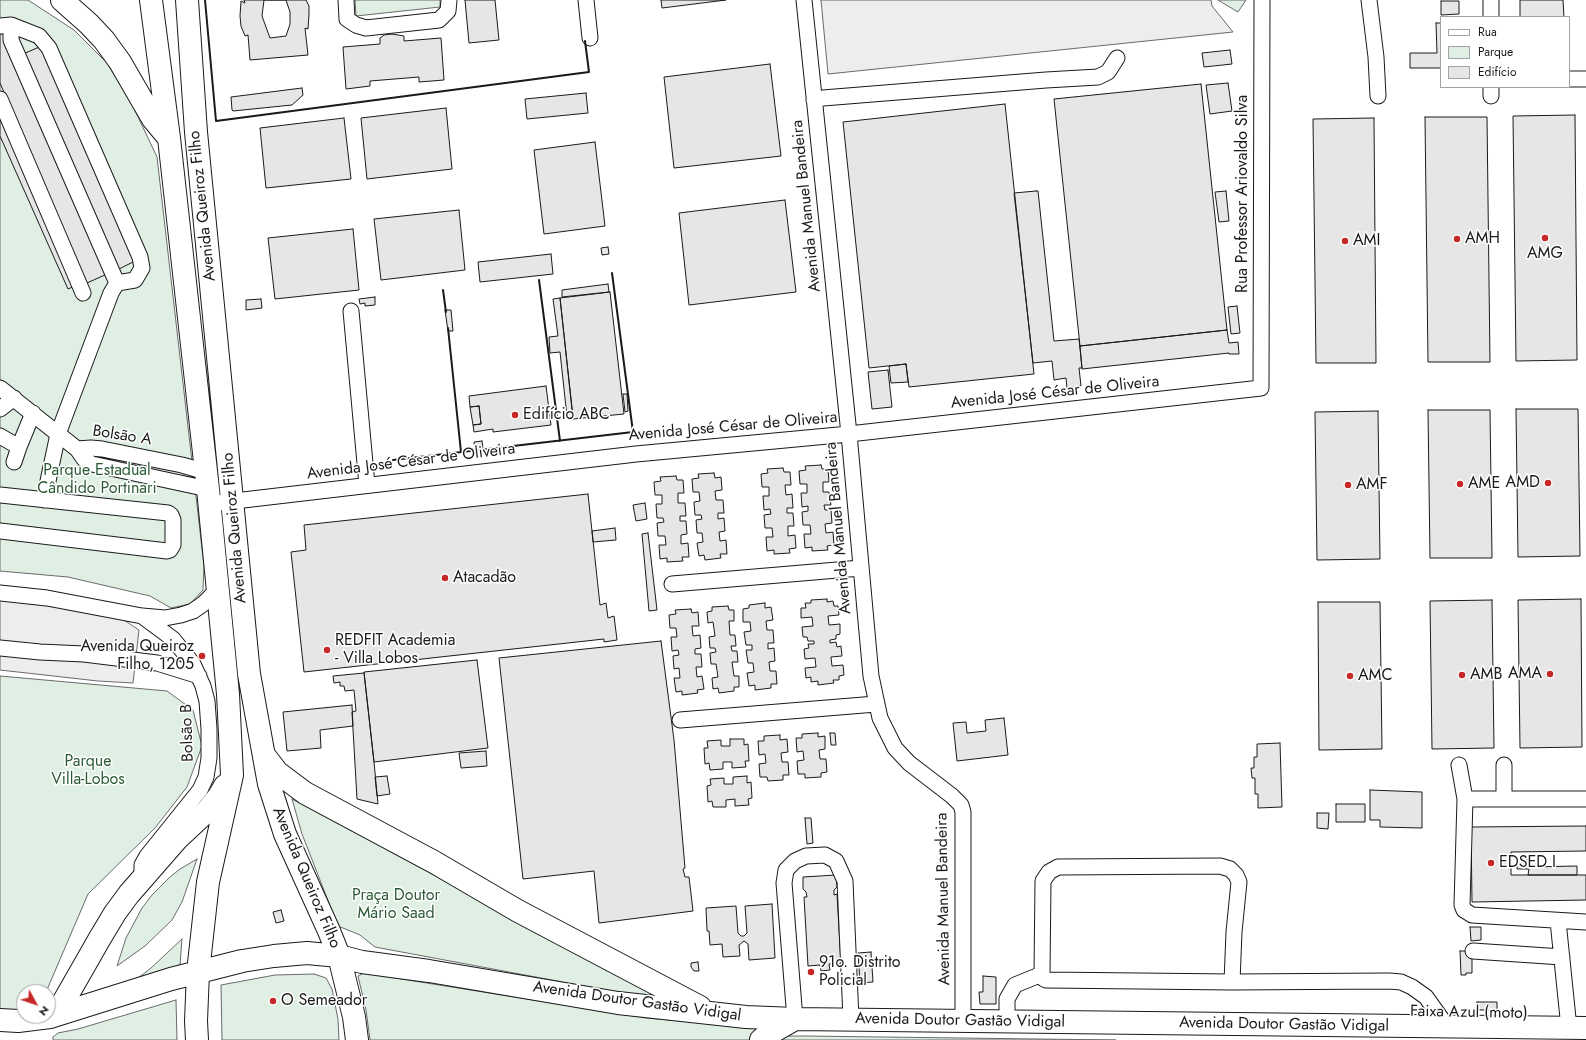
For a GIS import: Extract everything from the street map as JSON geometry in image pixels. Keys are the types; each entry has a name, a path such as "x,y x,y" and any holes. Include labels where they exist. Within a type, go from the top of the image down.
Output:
{"highway":[{"path":"62,0 89,24 104,40 120,62 153,119 168,138"},
{"name":"Avenida Queiroz Filho","path":"151,0 208,488 228,694 232,775 208,882 198,972 196,1021 197,1040"},
{"name":"Avenida Queiroz Filho","path":"187,0 196,132 249,674 262,753 269,784 285,834 339,956 354,1017 357,1040"},
{"path":"262,753 277,772 305,793 434,862 518,911 712,1013"},
{"path":"56,1010 64,1001 111,920 142,877 177,839 207,811 219,796 232,775"},
{"name":"Avenida Doutor Gastão Vidigal","path":"56,1015 171,978 242,961 308,953 339,956 362,962 514,985 618,1003 746,1017 792,1020 963,1020 1359,1032 1580,1029"},
{"name":"Avenida Doutor Gastão Vidigal","path":"0,1020 16,1021"},
{"path":"761,1040 792,1020"}],"street":[{"path":"346,0 347,18 356,25 366,28 438,20 448,11 449,0"},
{"path":"586,0 590,38"},
{"name":"Avenida Manuel Bandeira","path":"804,0 849,434 871,676 876,704 885,730 895,748 909,764 952,796 961,805 963,824 963,1020"},
{"name":"Rua Professor Ariovaldo Silva","path":"1261,388 1262,0"},
{"path":"1369,0 1376,57 1378,96"},
{"path":"1491,0 1491,16"},
{"path":"6,26 39,36 49,48 140,257 142,268 135,280 116,284 111,293 58,434 44,500"},
{"path":"6,26 116,284"},
{"path":"814,100 855,95 1098,77 1108,72 1117,58"},
{"path":"1570,79 1584,79"},
{"path":"0,99 83,293"},
{"path":"351,311 367,485"},
{"path":"0,388 58,434"},
{"name":"Avenida José César de Oliveira","path":"208,488 233,501 636,454 849,434 1261,388"},
{"path":"0,409 14,398"},
{"path":"14,462 33,414"},
{"name":"Bolsão A","path":"58,434 77,449 102,449 208,488"},
{"path":"0,436 19,447"},
{"path":"0,495 168,513 171,515 173,520 173,545 170,550 166,551 0,531"},
{"path":"672,584 861,568"},
{"name":"Bolsão B","path":"0,593 47,598 142,616 166,618 193,611 203,604 217,590"},
{"name":"Bolsão B","path":"142,616 173,639 188,656 199,676 207,701 209,729 209,758 206,777 200,790 147,856 142,865 142,877"},
{"path":"0,648 84,654 157,662 199,676"},
{"path":"680,720 876,704"},
{"path":"1459,765 1465,799 1462,905 1464,910 1472,915 1586,922"},
{"path":"1504,765 1504,799"},
{"path":"1465,799 1586,799"},
{"path":"792,1020 784,883 786,870 795,861 806,856 825,855 836,861 845,881 851,1019"},
{"path":"1232,982 1234,932 1239,882 1236,875 1230,869 1220,866 1058,867 1049,872 1043,881 1042,974 1046,980 1232,982 1388,980 1401,982 1412,987 1426,997 1430,1030"},
{"path":"1558,921 1562,956 1580,1029"},
{"path":"1472,951 1562,956"},
{"path":"1006,1021 1007,999 1015,985 1042,974"},
{"path":"514,985 519,988 660,1012 792,1020 1359,1032"}],"green space":[{"name":"Parque Estadual Cândido Portinari","path":"0,0 28,0 74,30 107,63 131,102 157,157 204,566 203,590 190,604 171,608 150,596 68,577 0,571"},
{"path":"355,0 440,0 440,7 356,16"},
{"path":"1218,0 1246,0 1238,12"},
{"name":"Parque Villa-Lobos","path":"0,676 167,691 193,710 202,746 187,787 155,828 88,894 49,984 16,984 16,1012 11,1014 0,1014"},
{"name":"Praça Doutor Mário Saad","path":"292,799 650,991 654,996 648,998 375,947 360,935 338,926 302,834"},
{"path":"197,859 182,902 172,920 145,946 117,966 126,938 142,908 152,895 170,877"},
{"path":"182,939 180,965 138,978 151,968"},
{"path":"364,973 646,1018 752,1027 757,1029 752,1040 370,1040 366,1010 358,976"},
{"path":"314,974 326,978 332,989 338,1019 339,1040 222,1040 221,985 275,975"},
{"path":"176,1000 177,1040 53,1040 53,1037 58,1033 78,1029"},
{"path":"784,1036 805,1036 1116,1040 777,1040"}],"shaded area":[{"path":"821,0 1211,0 1212,6 1233,32 828,74"},
{"path":"0,599 115,614 139,630 133,683 98,681 0,670"}],"building":[{"path":"244,0 306,0 309,6 308,29 305,28 308,55 250,60 248,35 245,36 241,26 240,16 241,1 245,3"},
{"path":"264,0 286,0 290,12 290,24 286,36 270,38 262,16"},
{"path":"465,0 495,0 499,40 469,43"},
{"path":"661,0 726,0 662,8"},
{"path":"1520,0 1563,0 1564,16 1520,16"},
{"path":"1441,1 1459,1 1459,14 1441,15"},
{"path":"1436,23 1440,23 1440,68 1410,68 1410,53 1437,53"},
{"path":"2,31 107,274 87,283 0,83 0,32"},
{"path":"392,34 404,36 404,41 441,38 444,80 419,82 419,77 370,81 370,86 346,89 343,47 380,44 380,38 384,35"},
{"path":"44,45 137,260 117,270 23,54"},
{"path":"1230,50 1232,64 1204,67 1202,53"},
{"path":"770,64 781,156 674,168 664,77"},
{"path":"1228,83 1232,111 1210,114 1206,85"},
{"path":"1201,84 1227,330 1080,346 1054,99"},
{"path":"302,88 303,95 292,105 232,110 231,97"},
{"path":"586,93 588,113 527,119 525,99"},
{"path":"1005,104 1034,374 909,387 906,364 869,368 843,122"},
{"path":"446,108 452,169 367,179 361,118"},
{"path":"0,111 77,285 68,289 0,136"},
{"name":"AMG","path":"1575,115 1577,360 1516,361 1513,116"},
{"name":"AMH","path":"1425,117 1487,117 1490,362 1428,362"},
{"path":"344,118 351,179 266,188 260,128"},
{"name":"AMI","path":"1374,118 1376,363 1316,363 1313,119"},
{"path":"595,142 605,226 544,234 534,150"},
{"path":"1038,191 1054,341 1079,339 1082,368 1079,368 1081,386 1067,388 1066,378 1054,380 1052,361 1033,363 1014,193"},
{"path":"1226,191 1229,221 1219,222 1215,192"},
{"path":"785,200 796,292 689,305 679,213"},
{"path":"459,210 465,270 381,280 374,219"},
{"path":"353,229 359,290 275,299 268,238"},
{"path":"608,247 609,254 602,255 601,248"},
{"path":"551,254 553,274 480,282 478,262"},
{"path":"608,284 609,292 562,297 562,290"},
{"path":"610,292 624,414 573,419 560,298"},
{"path":"375,297 375,305 365,306 365,303 360,304 359,299"},
{"path":"560,298 573,417 567,417 560,352 550,353 549,337 558,336 553,299"},
{"path":"261,299 262,308 246,310 246,300"},
{"path":"1237,306 1240,333 1231,334 1228,307"},
{"path":"445,310 451,310 453,331 448,331"},
{"path":"1227,330 1229,343 1238,342 1239,354 1229,353 1082,369 1080,346"},
{"path":"906,364 908,382 891,383 889,366"},
{"path":"888,370 892,407 872,409 868,372"},
{"name":"Edifício ABC","path":"546,386 551,425 493,432 493,429 474,432 473,425 481,424 479,406 470,407 469,396"},
{"path":"623,394 627,394 628,411 625,412"},
{"path":"479,406 481,424 473,425 470,407"},
{"name":"AMD","path":"1516,409 1578,409 1580,556 1518,557"},
{"name":"AME","path":"1428,410 1490,410 1492,558 1430,558"},
{"name":"AMF","path":"1378,411 1380,559 1317,560 1315,412"},
{"path":"482,441 483,449 475,450 474,442"},
{"path":"821,465 822,469 828,469 829,482 823,482 823,492 829,492 831,505 824,505 825,510 831,510 832,523 825,524 826,533 833,532 834,545 827,546 828,550 812,551 812,547 805,548 804,534 811,534 810,525 803,525 802,512 808,511 808,506 802,507 801,493 807,493 807,484 800,484 799,471 806,470 805,466"},
{"path":"783,468 784,472 790,472 791,485 785,485 786,495 792,494 793,508 787,508 787,513 793,513 794,526 788,526 788,536 795,535 796,548 789,549 790,553 774,554 774,550 767,551 766,537 773,537 772,528 765,528 764,515 771,514 770,509 764,510 763,496 769,496 769,487 762,487 761,474 768,473 767,469"},
{"path":"714,473 715,478 721,477 722,490 715,491 716,500 723,500 724,513 718,513 718,519 724,518 725,531 719,532 720,541 726,540 727,554 720,554 721,558 705,560 704,555 699,556 697,543 703,542 702,533 697,533 696,520 702,519 701,515 695,515 694,502 700,501 699,492 693,492 692,479 699,478 698,474"},
{"path":"676,476 677,480 683,480 684,493 678,493 678,503 685,503 686,516 680,516 680,521 686,521 687,534 681,535 681,544 688,543 689,557 682,557 683,561 667,562 667,558 660,559 659,545 666,545 665,536 658,536 657,523 664,522 663,518 657,518 656,504 662,504 662,495 655,495 654,482 661,481 660,477"},
{"name":"Atacadão","path":"588,494 600,605 606,603 608,618 614,616 617,640 604,642 604,639 304,672 291,552 306,550 304,525"},
{"path":"645,503 647,519 636,521 633,505"},
{"path":"615,528 616,540 593,542 592,531"},
{"path":"648,533 657,610 649,611 642,534"},
{"path":"827,599 827,602 833,601 834,606 838,606 839,615 828,616 829,625 840,624 840,634 836,635 836,639 830,640 830,643 836,642 837,647 841,646 842,656 831,657 832,666 843,665 844,675 839,676 839,680 833,680 834,683 818,685 818,681 811,682 811,677 806,678 805,668 816,667 815,658 805,659 804,649 809,648 808,644 814,644 814,641 808,641 807,637 803,637 802,627 813,626 812,617 801,618 801,608 806,608 805,603 811,603 811,600"},
{"name":"AMA","path":"1581,599 1582,747 1520,748 1518,600"},
{"name":"AMB","path":"1492,600 1494,748 1432,749 1430,601"},
{"name":"AMC","path":"1318,602 1380,602 1382,749 1319,750"},
{"path":"765,603 765,608 771,607 773,620 766,621 767,630 773,630 774,643 768,643 768,649 774,648 775,661 769,662 770,671 776,671 777,684 771,684 771,688 755,690 755,685 749,686 747,673 754,672 753,663 748,663 746,650 752,650 752,645 746,645 744,632 751,631 750,622 743,622 743,609 749,608 749,605"},
{"path":"728,606 729,610 734,610 734,621 729,621 730,635 735,635 736,646 731,646 732,651 737,651 738,662 732,662 734,676 739,676 739,687 734,687 734,691 719,693 718,688 713,689 712,678 718,677 716,664 711,664 710,653 716,652 715,648 710,648 709,637 715,636 713,622 708,623 707,612 712,611 712,607"},
{"path":"691,609 692,613 698,612 699,626 692,626 693,636 700,635 701,648 695,649 695,654 701,654 702,667 696,667 697,677 702,676 704,689 697,690 698,693 682,695 682,691 676,692 674,678 680,678 679,668 674,669 673,656 679,655 678,650 672,651 671,637 677,637 676,628 670,628 669,615 676,614 675,610"},
{"path":"661,641 674,740 685,868 683,869 685,877 689,877 693,911 599,923 594,871 523,879 499,658"},
{"path":"477,660 488,748 374,762 364,672"},
{"path":"364,673 378,804 357,799 352,712 356,711 354,690 345,691 344,686 340,686 340,682 334,683 333,676"},
{"path":"352,705 353,726 320,730 321,748 287,751 283,712"},
{"path":"1004,718 1008,755 957,761 953,723 966,722 967,733 986,731 985,720"},
{"path":"818,733 818,737 825,736 825,749 819,750 820,759 826,759 827,772 821,773 821,777 805,778 805,774 798,774 797,761 804,760 803,751 797,752 796,738 802,738 802,734"},
{"path":"830,733 835,733 836,745 831,745"},
{"path":"780,735 780,740 787,739 788,752 781,753 782,762 788,762 789,775 783,775 783,780 768,781 767,777 760,777 759,764 766,763 765,754 759,755 758,741 764,741 764,736"},
{"path":"730,739 744,739 744,745 748,744 749,761 745,761 746,767 732,768 732,762 723,762 723,769 710,770 709,763 705,764 704,748 708,748 707,741 721,740 721,746 730,746"},
{"path":"1280,743 1282,807 1258,808 1258,794 1255,794 1255,778 1252,778 1251,768 1254,768 1254,757 1257,757 1257,744"},
{"path":"486,751 487,766 461,768 459,753"},
{"path":"387,776 390,794 377,796 375,777"},
{"path":"747,776 747,783 751,782 752,798 748,799 749,805 735,806 735,799 726,800 726,807 713,807 712,801 708,802 707,786 711,785 710,779 724,778 724,784 733,784 733,777"},
{"path":"1370,790 1422,792 1422,828 1380,827 1380,820 1370,820"},
{"path":"1336,804 1365,804 1365,822 1336,822"},
{"path":"1317,813 1329,813 1328,829 1317,828"},
{"path":"805,818 811,818 813,843 807,844"},
{"name":"EDSED I","path":"1586,826 1586,851 1511,852 1511,875 1586,875 1586,900 1472,902 1471,827"},
{"path":"1517,859 1529,859 1529,867 1577,866 1577,875 1528,875 1529,869 1517,869"},
{"path":"836,875 837,887 834,890 834,895 837,894 841,964 829,964 830,970 821,971 820,965 808,966 804,897 807,897 806,892 803,889 803,877"},
{"path":"772,904 775,958 749,960 748,944 744,941 739,945 740,956 723,957 722,944 710,945 709,931 707,931 706,908 736,906 738,933 741,936 744,936 747,933 745,906"},
{"path":"281,910 284,921 276,923 273,912"},
{"path":"1470,927 1481,927 1481,940 1471,941"},
{"path":"1460,951 1470,951 1472,955 1472,973 1461,975"},
{"path":"871,952 873,982 860,983 858,953"},
{"path":"698,962 699,971 694,971 691,967 691,963"},
{"path":"983,976 996,977 996,1004 980,1004 979,992 983,992"},
{"path":"1477,1002 1497,1002 1497,1010 1477,1010"}],"wall":[{"path":"205,0 216,121 589,72 585,41"},
{"path":"393,460 633,432 612,273"},
{"path":"539,280 560,441"},
{"path":"443,290 446,312"},
{"path":"448,328 461,452"}],"place":[{"name":"AMG","path":"1545,238"},
{"name":"AMH","path":"1457,239"},
{"name":"AMI","path":"1345,241"},
{"name":"Edifício ABC","path":"515,415"},
{"name":"AMD","path":"1548,483"},
{"name":"AME","path":"1460,484"},
{"name":"AMF","path":"1348,485"},
{"name":"Atacadão","path":"445,578"},
{"name":"REDFIT Academia - Villa Lobos","path":"327,650"},
{"name":"Avenida Queiroz Filho, 1205","path":"202,656"},
{"name":"AMA","path":"1550,674"},
{"name":"AMB","path":"1462,675"},
{"name":"AMC","path":"1350,676"},
{"name":"EDSED I","path":"1491,863"},
{"name":"91o. Distrito Policial","path":"811,972"},
{"name":"O Semeador","path":"273,1001"}]}
